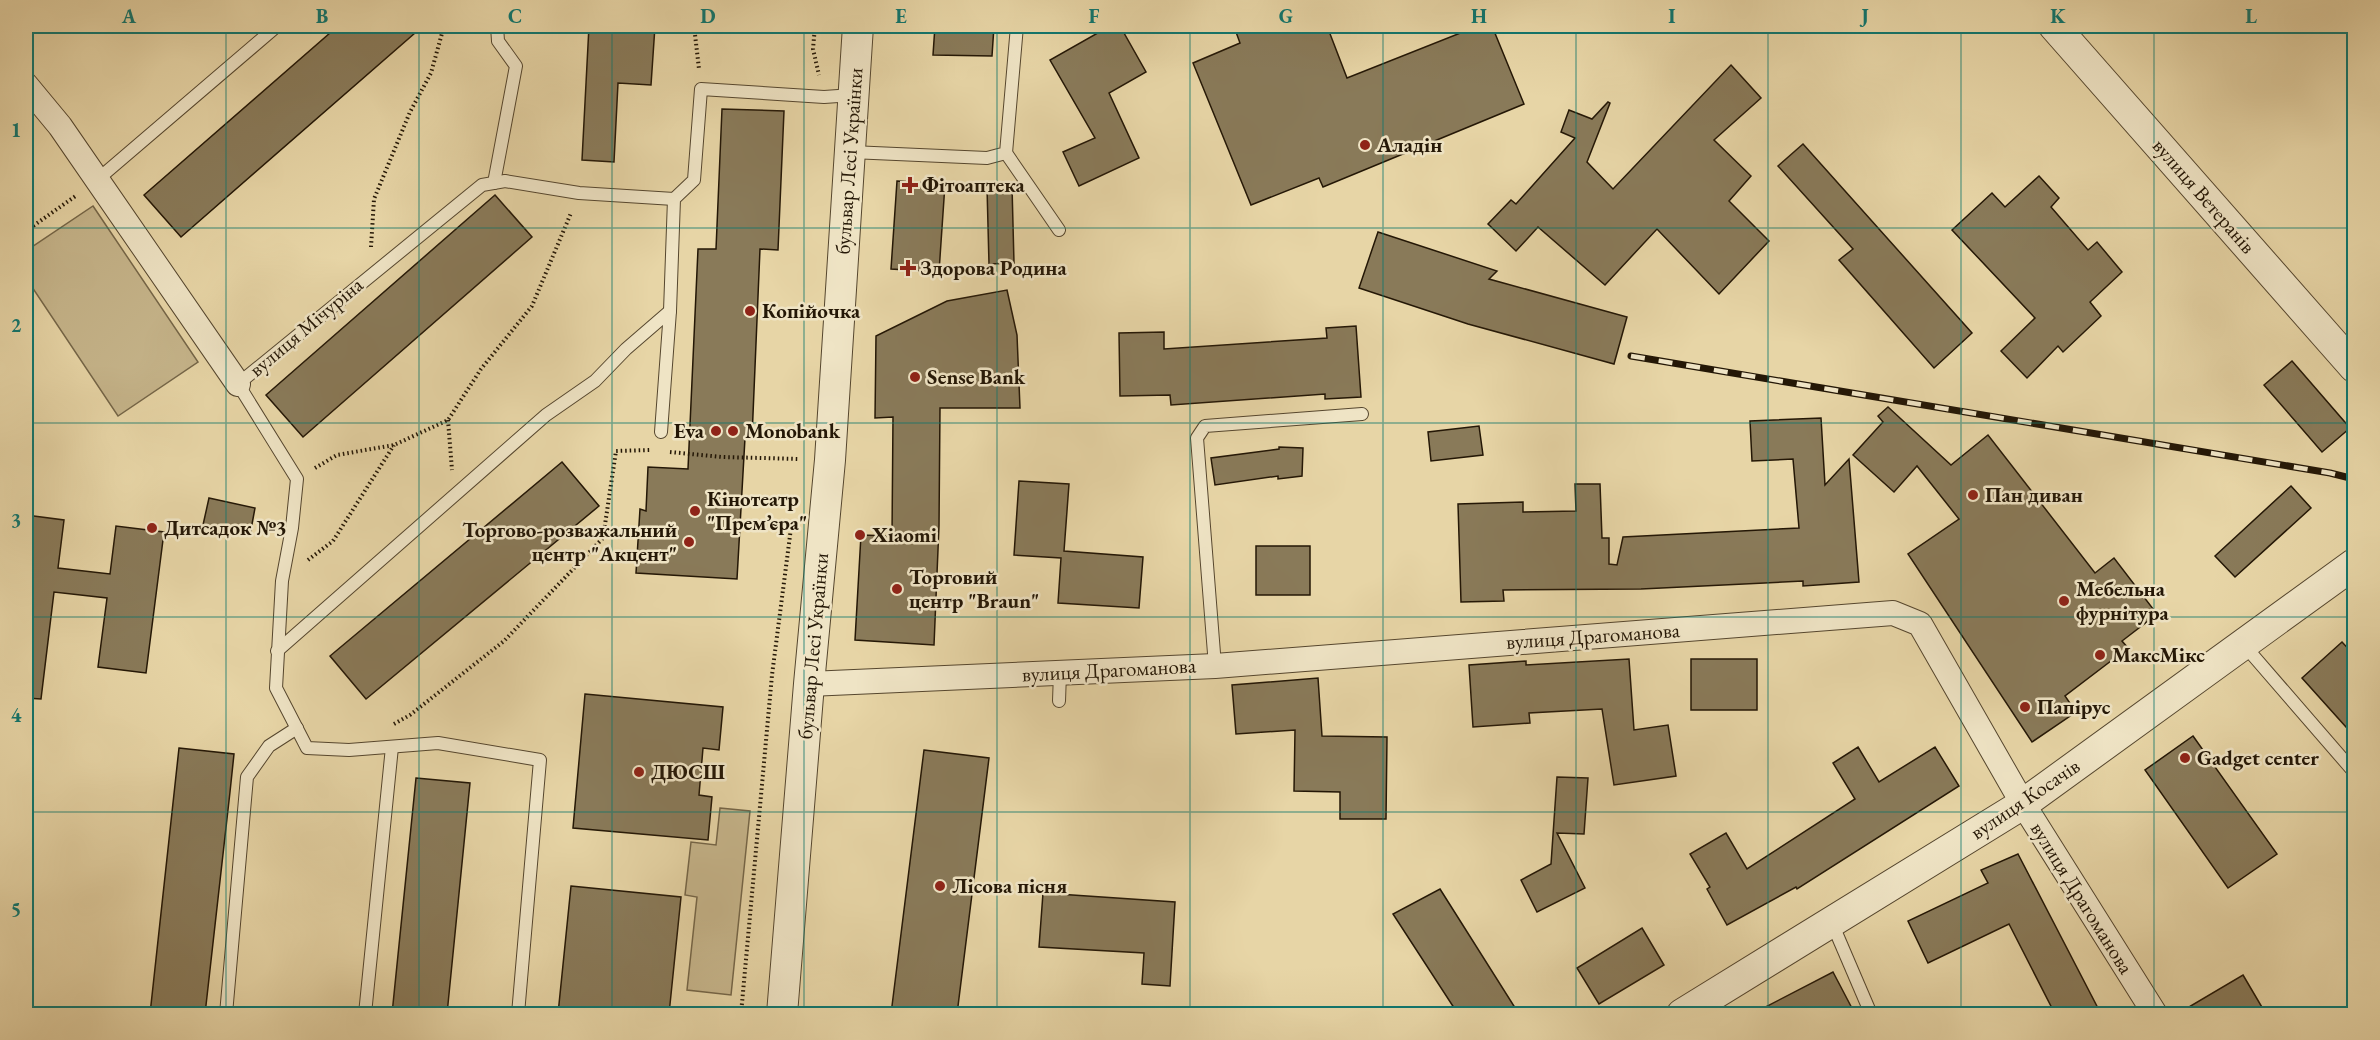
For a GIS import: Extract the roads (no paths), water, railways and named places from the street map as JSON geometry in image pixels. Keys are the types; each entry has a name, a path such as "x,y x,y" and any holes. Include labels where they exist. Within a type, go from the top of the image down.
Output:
{"street":[{"name":"бульвар Лесі Українки","path":"782,1014 830,460 850,152 839,96 858,26"},
{"name":"вулиця Ветеранів","path":"2054,26 2355,367"},
{"name":"вулиця Мічуріна","path":"26,85 60,126 238,384"},
{"name":"вулиця Косачів","path":"1682,1014 2023,804 2355,564"},
{"name":"вулиця Драгоманова","path":"809,684 1215,666 1893,613 1920,624 2023,804 2155,1014"}],"lane":[{"path":"97,180 277,26"},
{"path":"494,183 516,66 498,41 497,26"},
{"path":"1017,26 1006,153 1059,230"},
{"path":"662,432 674,199 694,180 701,89 839,96"},
{"path":"850,152 987,158 1006,153"},
{"name":"вулиця Мічуріна","path":"238,384 370,274 482,185 505,181 579,193 674,199"},
{"path":"277,651 546,414 595,381 626,349 670,311"},
{"path":"238,384 297,479 292,528 282,581 276,688 307,748 349,750 438,743 540,760 518,1014"},
{"path":"1215,666 1197,438 1205,426 1362,414"},
{"path":"2243,644 2355,772"},
{"path":"1059,701 1060,673"},
{"path":"226,1014 248,777 269,746 297,728"},
{"path":"365,1014 392,747"},
{"path":"1832,922 1871,1014"}],"railway":[{"path":"1631,356 2330,473 2354,479"}],"place":[{"name":"Аладін","path":"1365,145"},
{"name":"Фітоаптека","path":"910,185"},
{"name":"Здорова Родина","path":"908,268"},
{"name":"Копійочка","path":"750,311"},
{"name":"Sense Bank","path":"915,377"},
{"name":"Eva","path":"716,431"},
{"name":"Monobank","path":"733,431"},
{"name":"Пан диван","path":"1973,495"},
{"name":"Кінотеатр \"Прем’єра\"","path":"695,511"},
{"name":"Дитсадок №3","path":"152,528"},
{"name":"Xiaomi","path":"860,535"},
{"name":"Торгово-розважальний центр \"Акцент\"","path":"689,542"},
{"name":"Торговий центр \"Braun\"","path":"897,589"},
{"name":"Мебельна фурнітура","path":"2064,601"},
{"name":"МаксМікс","path":"2100,655"},
{"name":"Папірус","path":"2025,707"},
{"name":"Gadget center","path":"2185,758"},
{"name":"ДЮСШ","path":"639,772"},
{"name":"Лісова пісня","path":"940,886"}]}
